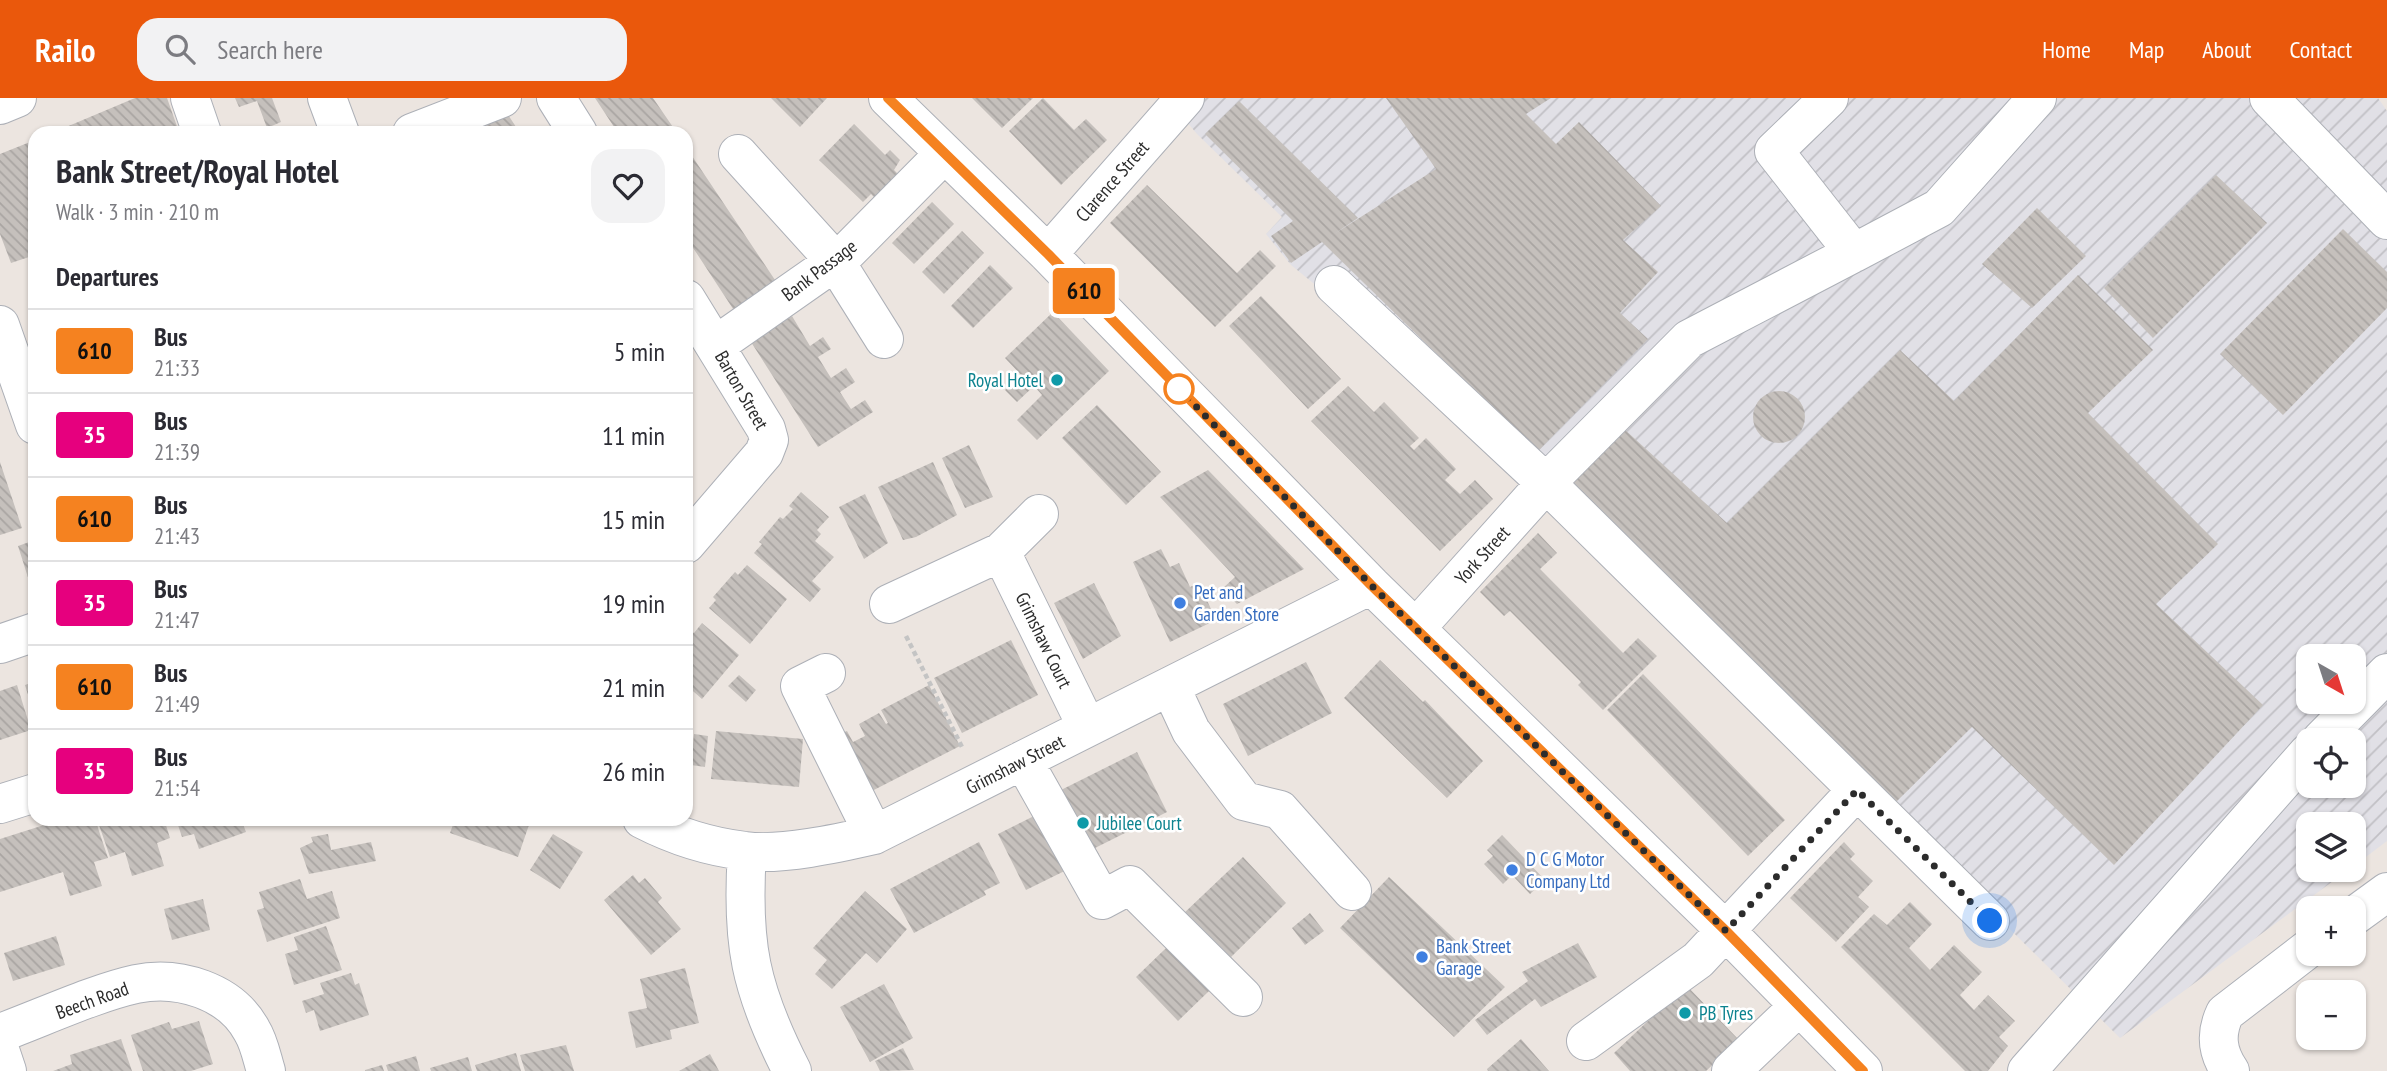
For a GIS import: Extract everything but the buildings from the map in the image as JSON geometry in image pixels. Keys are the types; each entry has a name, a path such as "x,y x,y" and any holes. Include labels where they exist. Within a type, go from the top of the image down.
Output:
{"street":[{"path":"0,105 17,98"},
{"path":"190,98 200,126"},
{"path":"327,98 337,126"},
{"path":"430,126 502,98"},
{"path":"556,98 574,126"},
{"path":"888,98 943,155 1048,254 1371,585 1726,931 1863,1071"},
{"path":"1829,98 1774,152 1854,253"},
{"name":"York Street","path":"1417,627 1546,483 1689,339 1939,208 2037,98"},
{"path":"2269,98 2387,220"},
{"name":"Clarence Street","path":"1048,254 1181,103"},
{"path":"738,154 835,261 884,339"},
{"name":"Bank Passage","path":"716,345 835,261 943,155"},
{"path":"1334,285 1546,483 1990,921"},
{"name":"Barton Street","path":"693,310 766,429 769,440 764,453 693,536"},
{"path":"0,324 28,405"},
{"path":"889,604 1001,552 1039,513"},
{"name":"Grimshaw Court","path":"1001,552 1087,727"},
{"name":"Grimshaw Street","path":"656,826 671,834 747,852 836,844 874,835 1371,585"},
{"path":"0,644 28,634"},
{"path":"2333,728 2387,673"},
{"path":"825,674 800,686 874,835"},
{"path":"1170,686 1191,731 1244,801 1280,810 1352,891"},
{"path":"1023,760 1102,900 1130,885 1242,997"},
{"path":"2027,1071 2296,766"},
{"path":"1586,1041 1698,960 1857,790"},
{"path":"0,804 28,795"},
{"path":"747,852 744,895 752,978 766,1020 792,1071"},
{"path":"2366,907 2387,892"},
{"path":"2230,1071 2219,1048 2218,1027 2225,1013 2296,958"},
{"name":"Beech Road","path":"0,1033 137,984 173,983 207,989 233,1008 252,1030 267,1071"},
{"path":"1731,1071 1798,1007"},
{"path":"0,1050 7,1071"}],"path":[{"path":"889,604 980,782"}],"shaded area":[{"path":"1167,98 2378,98 2387,111 2387,841 2366,857 2366,812 2296,812 2296,882 2332,882 2313,896 2296,896 2296,908 2120,1038 1565,489 1291,265 1266,234 1282,217 1197,134"}],"bus line":[{"name":"610","path":"888,98 943,155 1048,254 1371,585 1726,931 1863,1071"}],"place":[{"name":"Royal Hotel","path":"1057,380"},
{"name":"Pet and Garden Store","path":"1180,603"},
{"name":"Jubilee Court","path":"1083,823"},
{"name":"D C G Motor Company Ltd","path":"1512,870"},
{"name":"Bank Street Garage","path":"1422,957"},
{"name":"PB Tyres","path":"1685,1013"}],"route":[{"path":"1179,389 1371,585 1726,931 1857,790 1990,921"}]}
